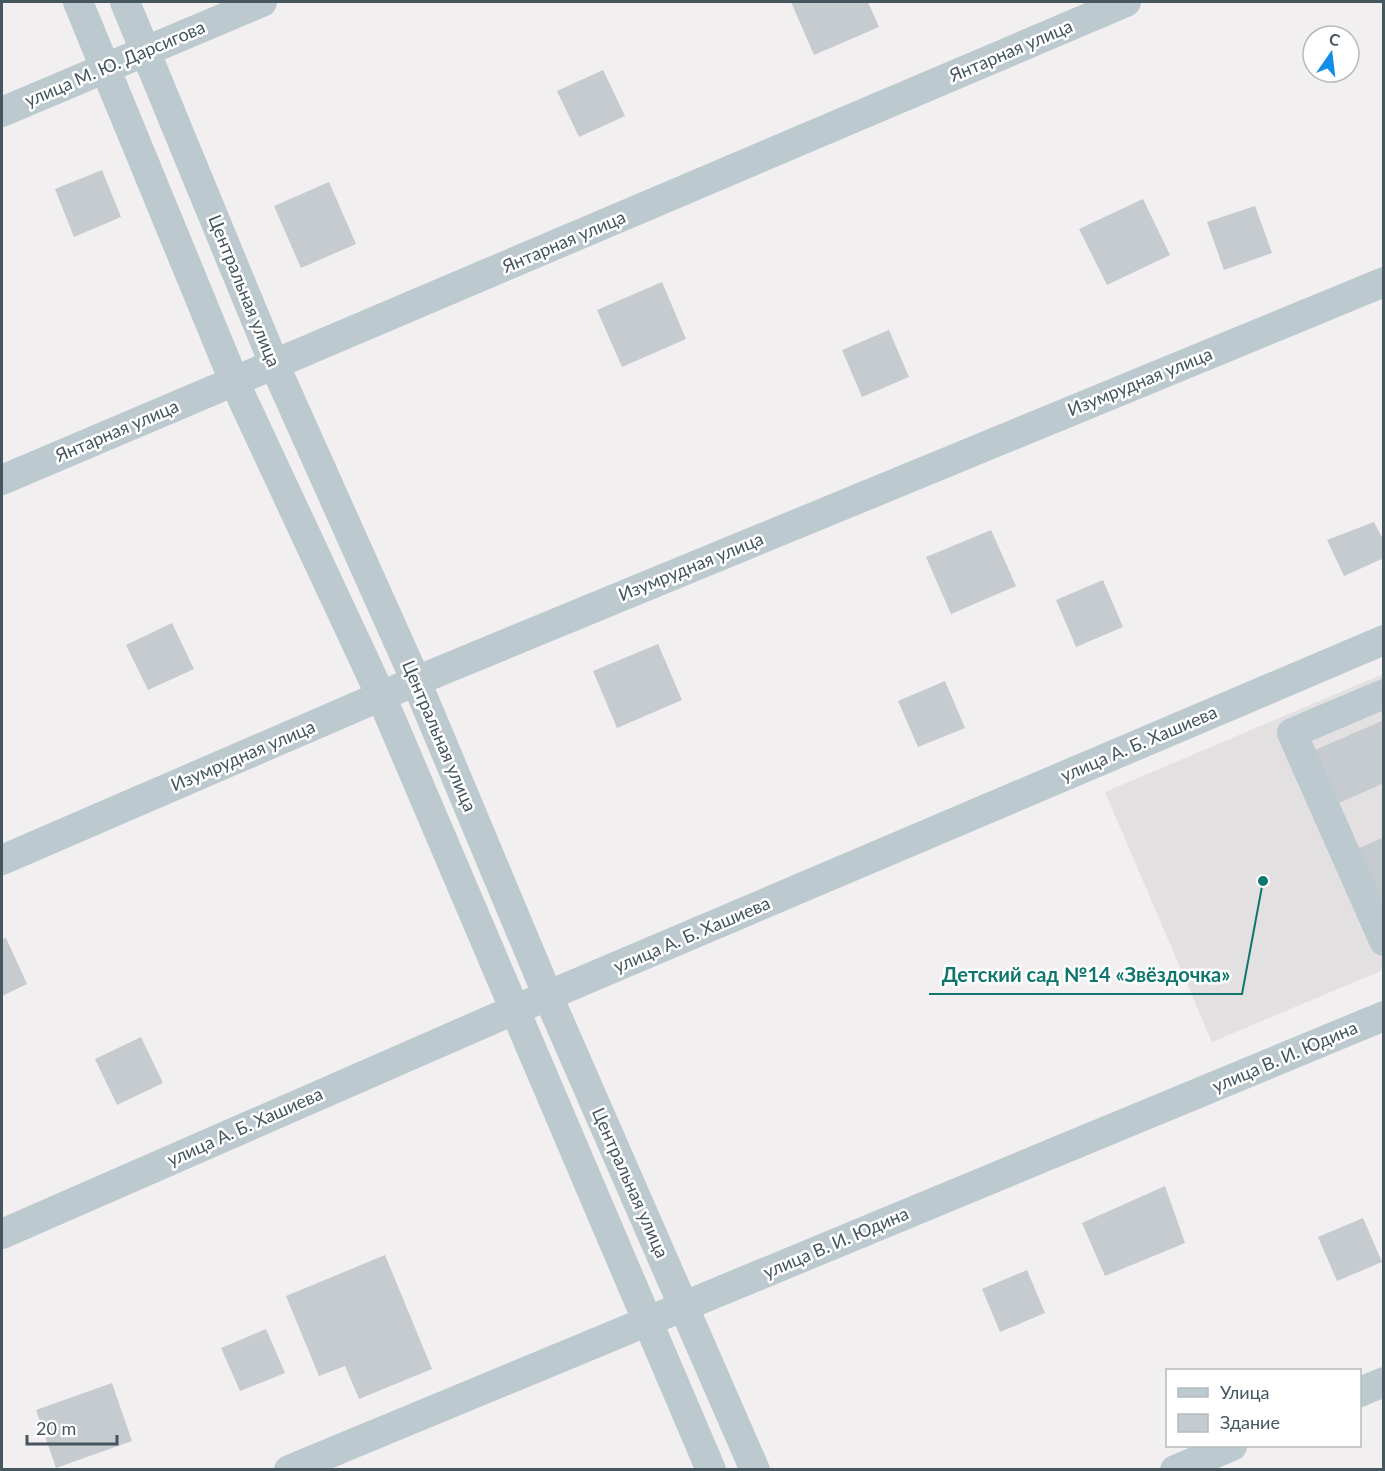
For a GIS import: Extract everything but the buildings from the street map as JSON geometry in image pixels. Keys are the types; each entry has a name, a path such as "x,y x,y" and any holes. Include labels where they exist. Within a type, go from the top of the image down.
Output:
{"street":[{"path":"78,2 234,381 381,696 711,1470"},
{"name":"Центральная улица","path":"125,2 275,366 416,681 548,996 754,1470"},
{"name":"улица М. Ю. Дарсигова","path":"2,112 262,2"},
{"name":"Янтарная улица","path":"2,480 234,381 275,366 1126,2"},
{"name":"Изумрудная улица","path":"2,860 416,681 1383,282"},
{"name":"улица А. Б. Хашиева","path":"2,1234 514,1010 1383,640"},
{"path":"1383,694 1292,734 1383,940"},
{"name":"улица В. И. Юдина","path":"289,1470 1383,1016"},
{"path":"1361,1391 1383,1382"},
{"path":"1175,1470 1230,1447"}],"shaded area":[{"path":"1383,674 1383,970 1212,1042 1105,792"}],"place":[{"name":"Детский сад №14 «Звёздочка»","path":"1263,881"}]}
